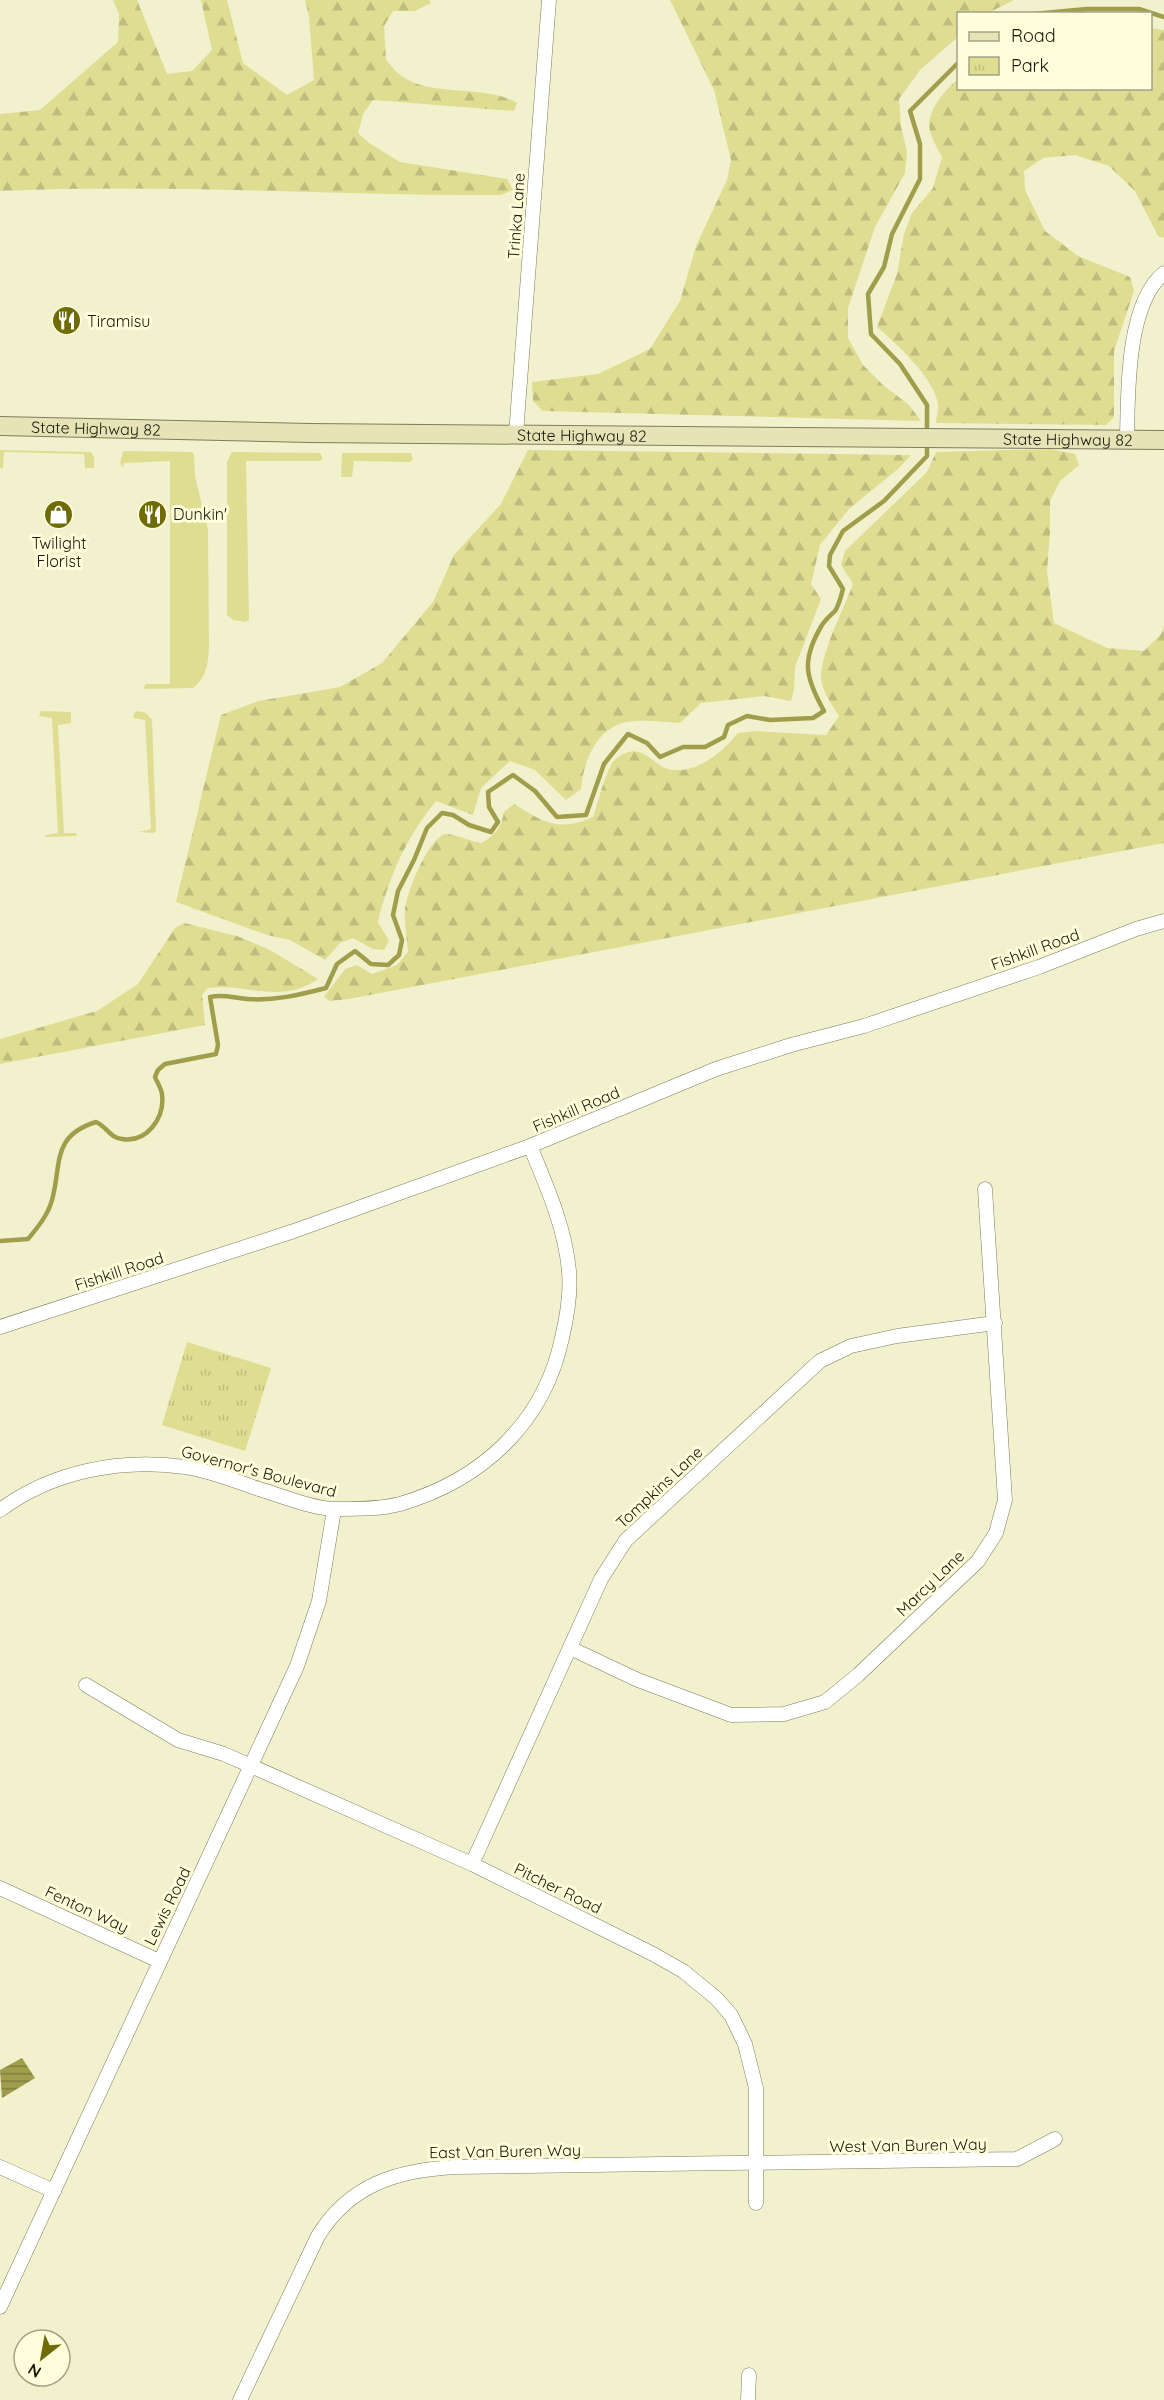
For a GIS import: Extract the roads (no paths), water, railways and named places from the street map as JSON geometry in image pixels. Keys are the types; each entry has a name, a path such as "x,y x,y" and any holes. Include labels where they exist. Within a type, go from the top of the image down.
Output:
{"main road":[{"name":"State Highway 82","path":"0,426 277,433 909,440 1164,440"}],"street":[{"name":"Trinka Lane","path":"516,434 549,0"},
{"path":"1127,440 1131,359 1141,306 1159,277 1164,273"},
{"name":"Fishkill Road","path":"0,1327 294,1231 530,1146 716,1069 791,1045 864,1026 1039,967 1136,929 1164,921"},
{"name":"Governor's Boulevard","path":"0,1510 44,1485 88,1469 139,1462 187,1467 334,1510 398,1505 442,1489 480,1465 511,1439 540,1401 558,1359 567,1316 569,1272 559,1218 530,1146"},
{"name":"Marcy Lane","path":"570,1648 638,1680 731,1715 784,1714 825,1702 858,1675 978,1561 996,1533 1005,1500 985,1190"},
{"name":"Tompkins Lane","path":"472,1864 601,1579 626,1540 820,1361 851,1346 897,1336 995,1323"},
{"name":"Lewis Road","path":"0,2307 297,1666 319,1601 334,1510"},
{"name":"Pitcher Road","path":"86,1684 178,1740 224,1754 472,1864 683,1971 716,1998 731,2015 745,2044 756,2088 756,2203"},
{"name":"Fenton Way","path":"0,1888 159,1961"},
{"name":"West Van Buren Way","path":"756,2163 1017,2159 1055,2139"},
{"name":"East Van Buren Way","path":"240,2400 327,2221 355,2194 375,2184 397,2175 422,2169 756,2163"},
{"path":"0,2167 54,2192"},
{"path":"748,2400 749,2375"}],"waterway":[{"path":"1055,12 1087,9 1139,9 1148,12"},
{"path":"1152,13 1164,17"},
{"path":"927,435 927,405 900,364 871,334 868,294 884,267 892,234 920,179 920,144 910,111 957,64"},
{"path":"0,1241 28,1239 42,1221 52,1200 61,1153 65,1143 72,1135 96,1122 118,1138 139,1137 152,1127 161,1112 162,1094 155,1077 158,1070 165,1064 216,1054 218,1045 210,997 267,999 306,993 326,988 337,964 355,951 371,964 388,965 399,955 402,940 393,915 398,891 427,828 442,813 453,815 469,825 491,832 498,822 489,807 488,792 513,775 535,791 557,817 586,815 604,764 628,734 647,743 660,757 683,747 705,747 724,737 728,725 747,716 770,720 813,718 824,711 809,678 808,659 815,637 835,611 843,589 829,566 830,555 843,531 884,501 927,456 927,443"}],"place":[{"name":"Tiramisu","path":"66,321"},
{"name":"Dunkin'","path":"152,514"},
{"name":"Twilight Florist","path":"59,515"}]}
